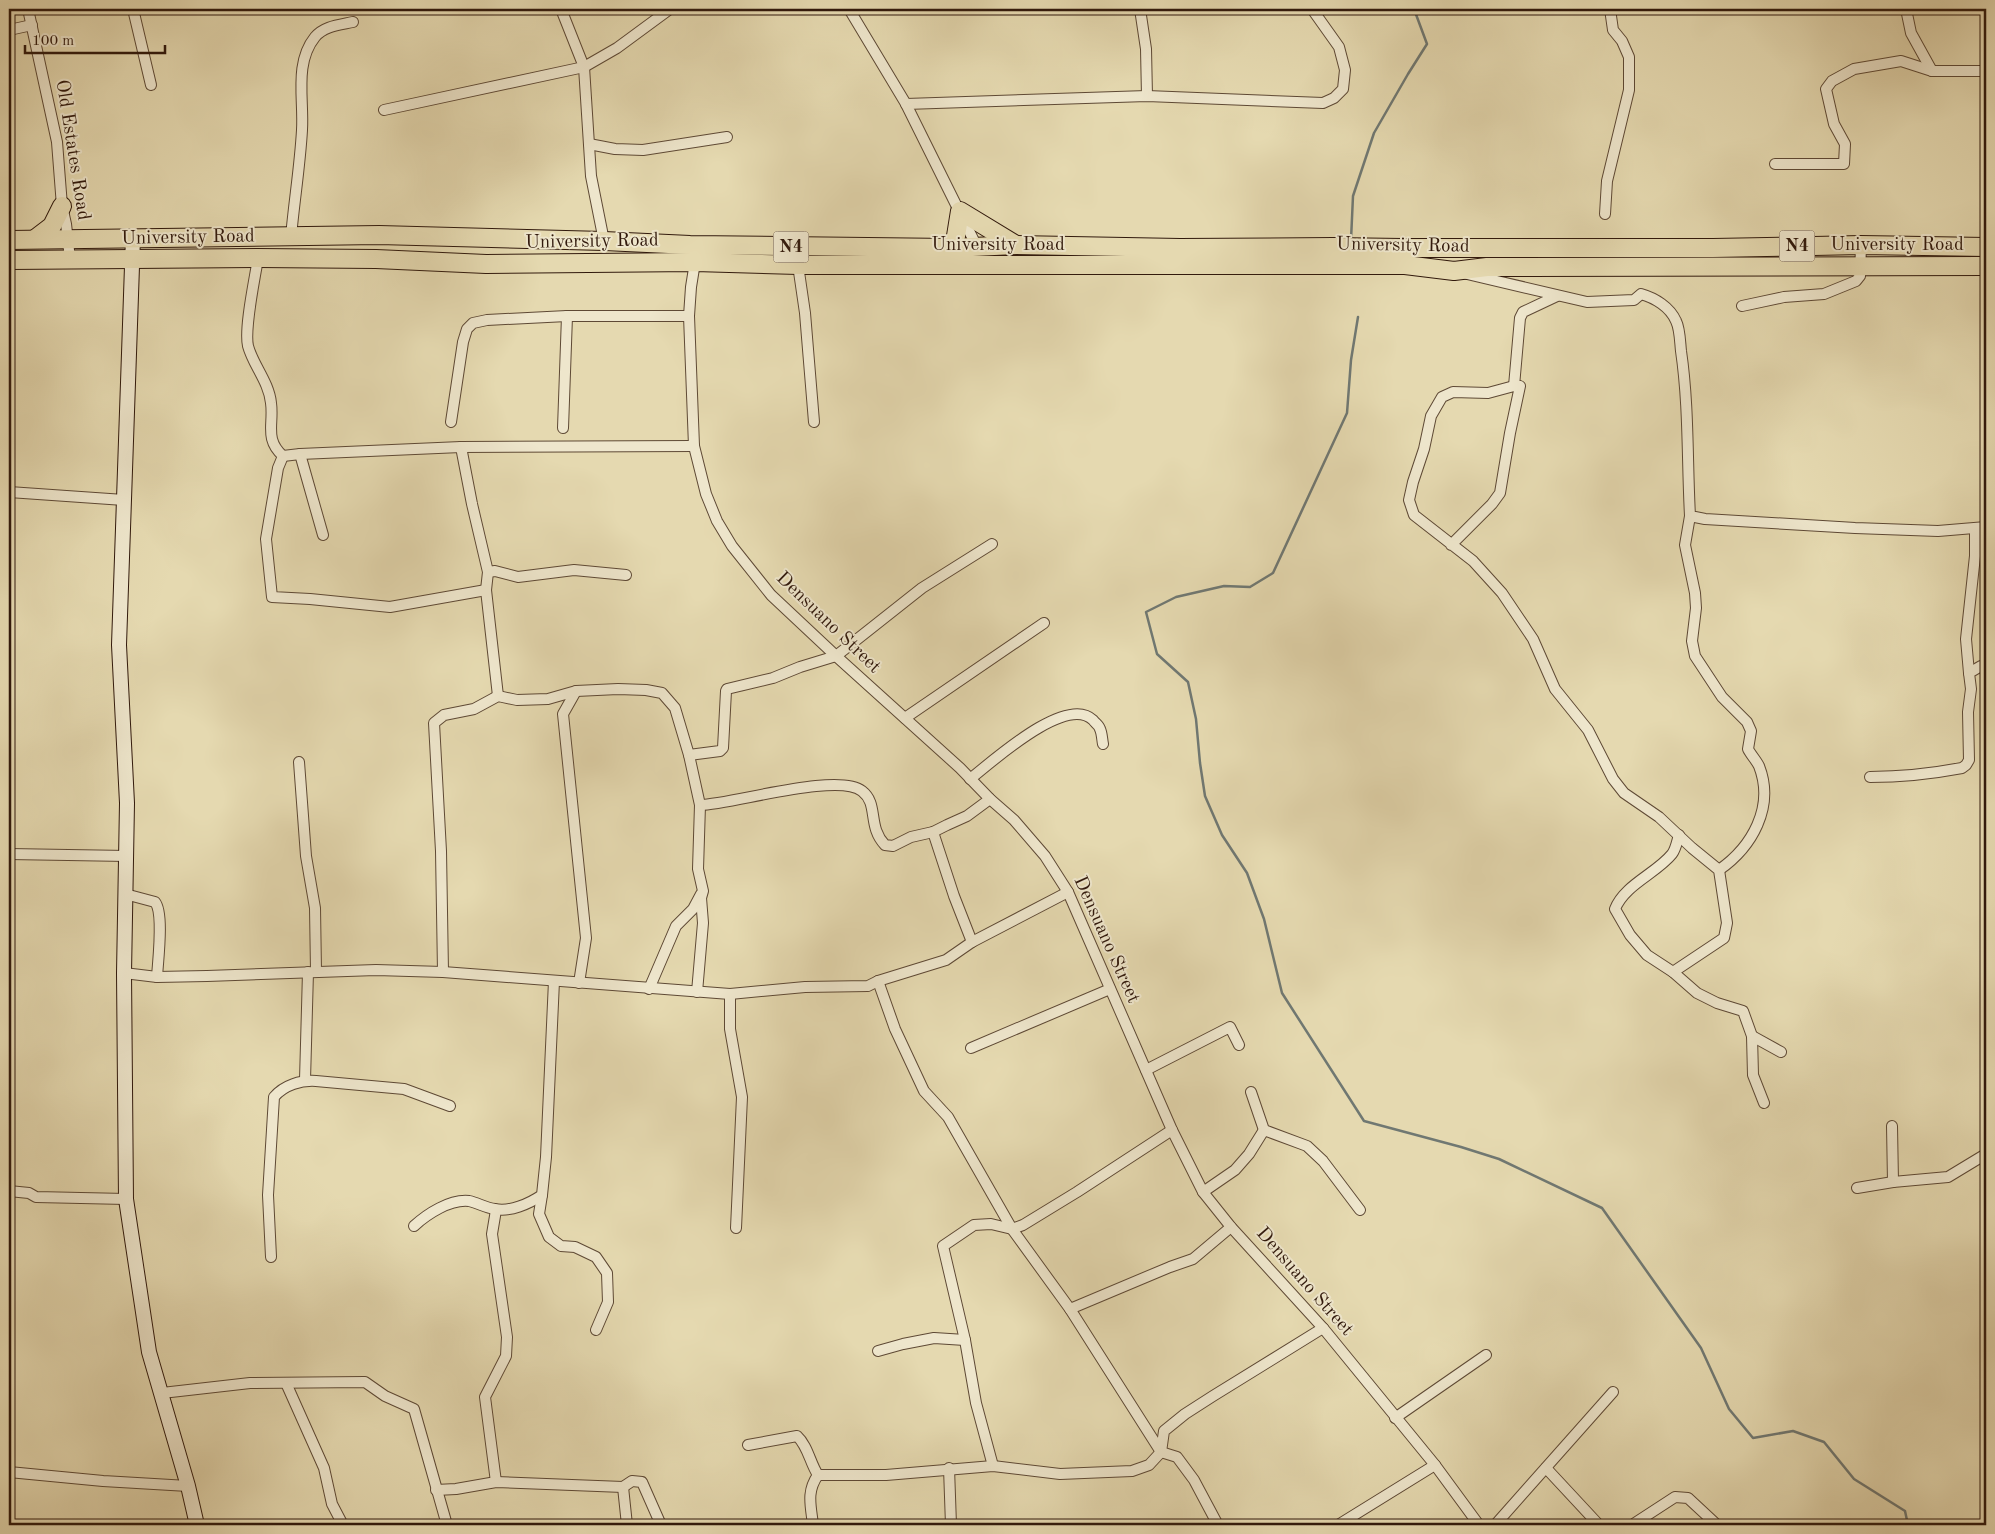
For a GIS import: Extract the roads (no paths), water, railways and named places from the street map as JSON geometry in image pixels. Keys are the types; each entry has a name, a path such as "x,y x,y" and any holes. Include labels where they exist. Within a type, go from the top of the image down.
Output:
{"highway":[{"path":"35,239 52,226 62,206"},
{"path":"951,248 956,236 960,210 1016,245"},
{"name":"University Road","path":"9,240 379,235 604,241 798,265 1405,265 1454,271 1487,268 1986,266"},
{"name":"University Road","path":"9,260 258,258 376,259 486,264 692,253 1016,245 1180,248 1334,246 1573,248 1862,245 1986,247"}],"street":[{"name":"Old Estates Road","path":"28,9 57,142 62,206 70,259"},
{"path":"133,9 151,84"},
{"path":"562,9 584,67 591,176 604,241"},
{"path":"384,110 584,67 617,48 670,9"},
{"path":"849,9 906,104 986,266"},
{"path":"1140,9 1146,49 1147,96"},
{"path":"906,104 1147,96 1323,103 1334,98 1343,89 1344,70 1339,47 1312,9"},
{"path":"1605,214 1607,180 1629,90 1629,56 1622,41 1613,30 1610,9"},
{"path":"1906,9 1911,33 1932,70"},
{"path":"291,237 302,129 302,68 309,46 316,36 329,27 353,22"},
{"path":"9,30 32,25"},
{"path":"1775,164 1844,164 1845,144 1834,124 1826,89 1832,81 1854,69 1901,61 1932,70 1986,71"},
{"path":"589,144 615,149 643,150 727,137"},
{"path":"133,237 120,645 127,856 124,973 126,1199 149,1352 188,1486 197,1525"},
{"path":"1742,306 1784,297 1824,294 1859,279 1862,245"},
{"name":"Densuano Street","path":"692,253 688,316 694,446 706,494 717,521 732,546 771,595 1014,820 1045,856 1068,892 1172,1130 1203,1192 1323,1328 1435,1465 1479,1525"},
{"path":"258,258 250,310 248,346 270,398 271,437 277,451 283,456 461,446 694,446"},
{"path":"798,265 805,313 814,422"},
{"path":"1454,271 1587,302 1634,300 1641,294 1653,297 1677,321 1683,365 1687,419 1690,516 1686,545 1696,608 1692,641 1695,656 1709,680 1722,697 1747,722 1750,731 1748,749 1758,765 1763,797 1756,831 1732,861 1719,870"},
{"path":"1514,386 1522,312 1557,296"},
{"path":"451,422 463,342 467,329 472,323 487,320 567,316 688,316"},
{"path":"563,428 567,316"},
{"path":"1451,545 1492,504 1500,492 1520,386 1488,393 1453,392 1442,397 1431,416 1424,449 1409,500 1414,515 1451,545 1474,561 1502,593 1533,639 1555,689 1588,730 1613,779 1624,793 1658,817 1719,870 1726,922 1724,938 1673,972"},
{"path":"461,446 488,572 486,590 498,696"},
{"path":"300,454 324,534"},
{"path":"283,456 278,468 266,539 272,597 310,598 390,607 486,590"},
{"path":"9,492 124,500"},
{"path":"1690,516 1714,520 1855,528 1938,531 1986,527"},
{"path":"1870,776 1904,777 1928,775 1962,768 1969,760 1968,712 1971,690 1966,639 1975,556 1975,529"},
{"path":"689,755 720,751 723,748 727,689 773,678 836,656 922,588 992,544"},
{"path":"488,572 495,571 518,578 568,571 626,575"},
{"path":"905,718 1044,623"},
{"path":"1969,673 1981,666 1986,667"},
{"path":"444,972 441,852 434,723 444,715 474,709 498,696 517,700 548,699 576,691 646,690 662,693 676,708 700,805 698,869 703,891 702,947 697,992"},
{"path":"576,691 563,714 586,938 579,983"},
{"path":"548,699 563,714"},
{"path":"970,779 1045,723 1059,717 1075,714 1090,717 1100,727 1103,744"},
{"path":"300,762 306,856 315,908 305,1080"},
{"path":"700,805 717,804 772,792 820,786 849,785 862,791 872,804 874,828 878,838 885,845 893,846 911,837 933,832 967,816 990,799"},
{"path":"933,832 954,896 972,942"},
{"path":"1679,835 1672,854 1630,889 1618,902 1615,909 1630,935 1647,955 1673,972 1697,993 1717,1003 1743,1011 1752,1036 1752,1075 1764,1103"},
{"path":"9,854 127,856"},
{"path":"649,989 676,926 693,909 703,891"},
{"path":"124,973 157,977 376,970 444,972 730,994 805,987 868,986 878,981 946,960 972,942 1068,892"},
{"path":"125,894 155,902 158,905 157,977"},
{"path":"554,980 546,1157 539,1214 549,1237 561,1246 575,1247 596,1256 607,1272 608,1302 596,1330"},
{"path":"878,981 895,1030 924,1091 948,1117 1012,1229 1070,1309 1161,1452 1177,1457 1194,1480 1218,1525"},
{"path":"971,1048 1110,989"},
{"path":"730,994 730,1029 742,1097 736,1228"},
{"path":"1146,1070 1230,1027 1239,1045"},
{"path":"1752,1036 1781,1052"},
{"path":"271,1258 268,1195 274,1097 284,1088 305,1080 404,1089 450,1106"},
{"path":"1203,1192 1235,1170 1249,1154 1264,1130 1252,1092"},
{"path":"1892,1126 1894,1182"},
{"path":"993,1466 976,1402 965,1340 943,1246 974,1225 991,1224 1012,1229 1023,1225 1172,1130"},
{"path":"1264,1130 1307,1146 1324,1161 1360,1210"},
{"path":"1857,1188 1894,1182 1948,1177 1986,1154"},
{"path":"9,1191 29,1192 36,1197 126,1199"},
{"path":"414,1226 436,1209 467,1201 496,1210 529,1204 542,1195"},
{"path":"496,1210 492,1234 507,1337 506,1356 485,1397 496,1482"},
{"path":"1070,1309 1193,1259 1232,1227"},
{"path":"818,1475 886,1475 949,1468 993,1466 1060,1474 1132,1471 1149,1465 1161,1452 1164,1431 1186,1414 1323,1328"},
{"path":"878,1351 934,1338 965,1340"},
{"path":"1395,1418 1486,1355"},
{"path":"162,1393 250,1383 365,1382 385,1396 414,1409 447,1525"},
{"path":"286,1383 324,1468 332,1504 343,1525"},
{"path":"1495,1525 1614,1392"},
{"path":"748,1445 797,1436 804,1442 813,1468 818,1475"},
{"path":"1338,1525 1435,1465"},
{"path":"949,1468 951,1525"},
{"path":"1546,1468 1599,1525"},
{"path":"9,1472 103,1481 188,1486"},
{"path":"813,1525 809,1496 812,1484 818,1475"},
{"path":"436,1490 456,1489 496,1482 623,1487 632,1481 642,1482 661,1525"},
{"path":"623,1487 627,1525"},
{"path":"1632,1525 1675,1497 1688,1498 1716,1525"}],"waterway":[{"path":"1351,240 1353,196 1374,133 1427,44 1414,9"},
{"path":"1358,317 1351,360 1347,413 1273,573 1250,587 1224,586 1176,597 1146,612 1157,654 1188,682 1196,719 1205,796 1222,835 1247,873 1264,919 1282,993 1364,1121 1499,1159 1602,1208 1701,1348 1729,1409 1753,1438 1793,1431 1824,1442 1854,1479 1905,1511 1908,1525"}]}
